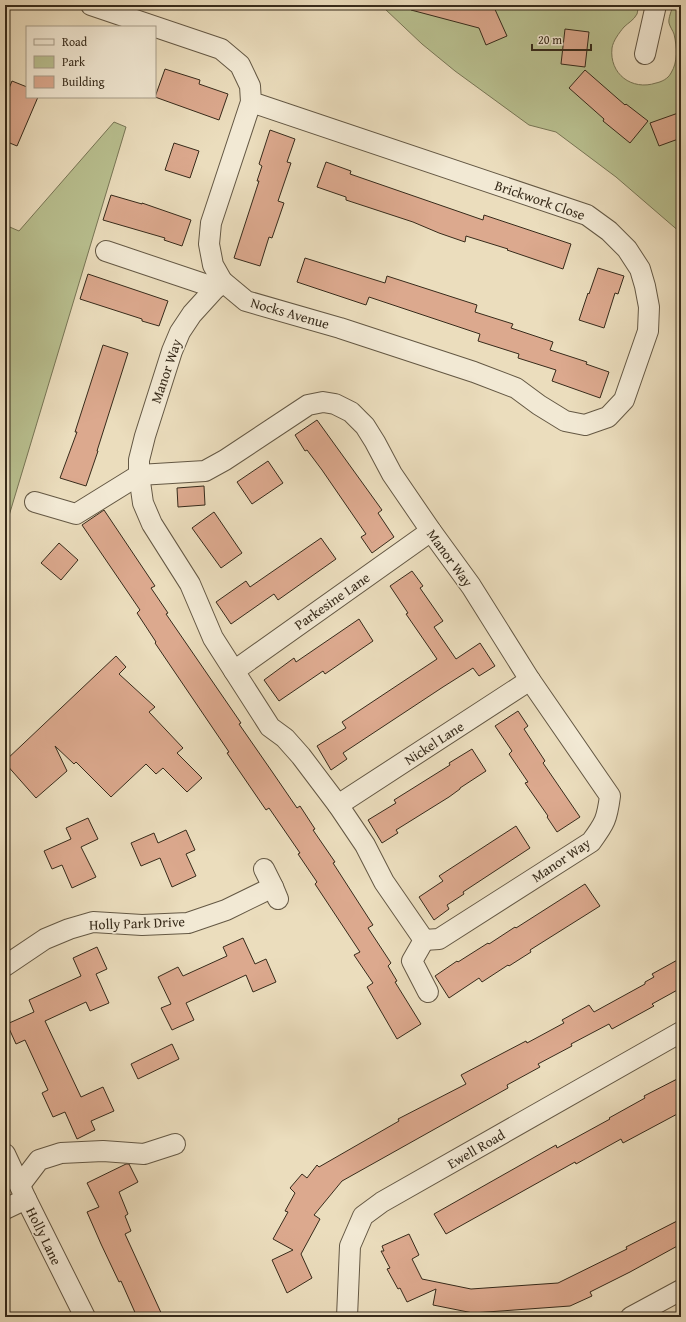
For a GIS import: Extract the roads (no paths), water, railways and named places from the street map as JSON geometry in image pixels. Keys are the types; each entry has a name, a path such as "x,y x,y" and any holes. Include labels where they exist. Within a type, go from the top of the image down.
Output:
{"street":[{"name":"Nocks Avenue","path":"91,5 153,26"},
{"path":"645,54 656,5"},
{"name":"Nocks Avenue","path":"156,27 221,49 240,65 250,86 251,102 211,223 209,244 219,284 246,301 340,328 474,372 516,388 565,422"},
{"name":"Brickwork Close","path":"251,102 587,215 609,231 627,249 640,269 649,307 648,331 624,400 608,417 585,425 565,422"},
{"path":"106,251 219,284"},
{"name":"Manor Way","path":"139,475 205,471 225,460 308,405 323,402 335,404 351,412 365,426 376,442 392,474 471,586 530,680 610,796 608,813 604,825 591,842 439,939 424,940 384,882 364,845 338,805 301,756 285,738 270,727 212,638 190,584 152,524 144,503 139,475 139,460 145,436 172,351 180,332 192,314 219,284"},
{"path":"35,502 76,514 139,475"},
{"name":"Parkesine Lane","path":"234,671 431,531"},
{"name":"Nickel Lane","path":"338,805 530,680"},
{"name":"Holly Park Drive","path":"5,966 45,939 69,929 93,922 142,925 188,923 276,893 264,870"},
{"path":"424,940 412,961 428,992"},
{"name":"Ewell Road","path":"347,1317 350,1246 363,1216 382,1202 681,1032"},
{"path":"5,1209 23,1192 39,1160 61,1153 103,1151 144,1154 174,1144"},
{"name":"Holly Lane","path":"5,1154 85,1317"},
{"path":"635,1316 681,1290"}]}
